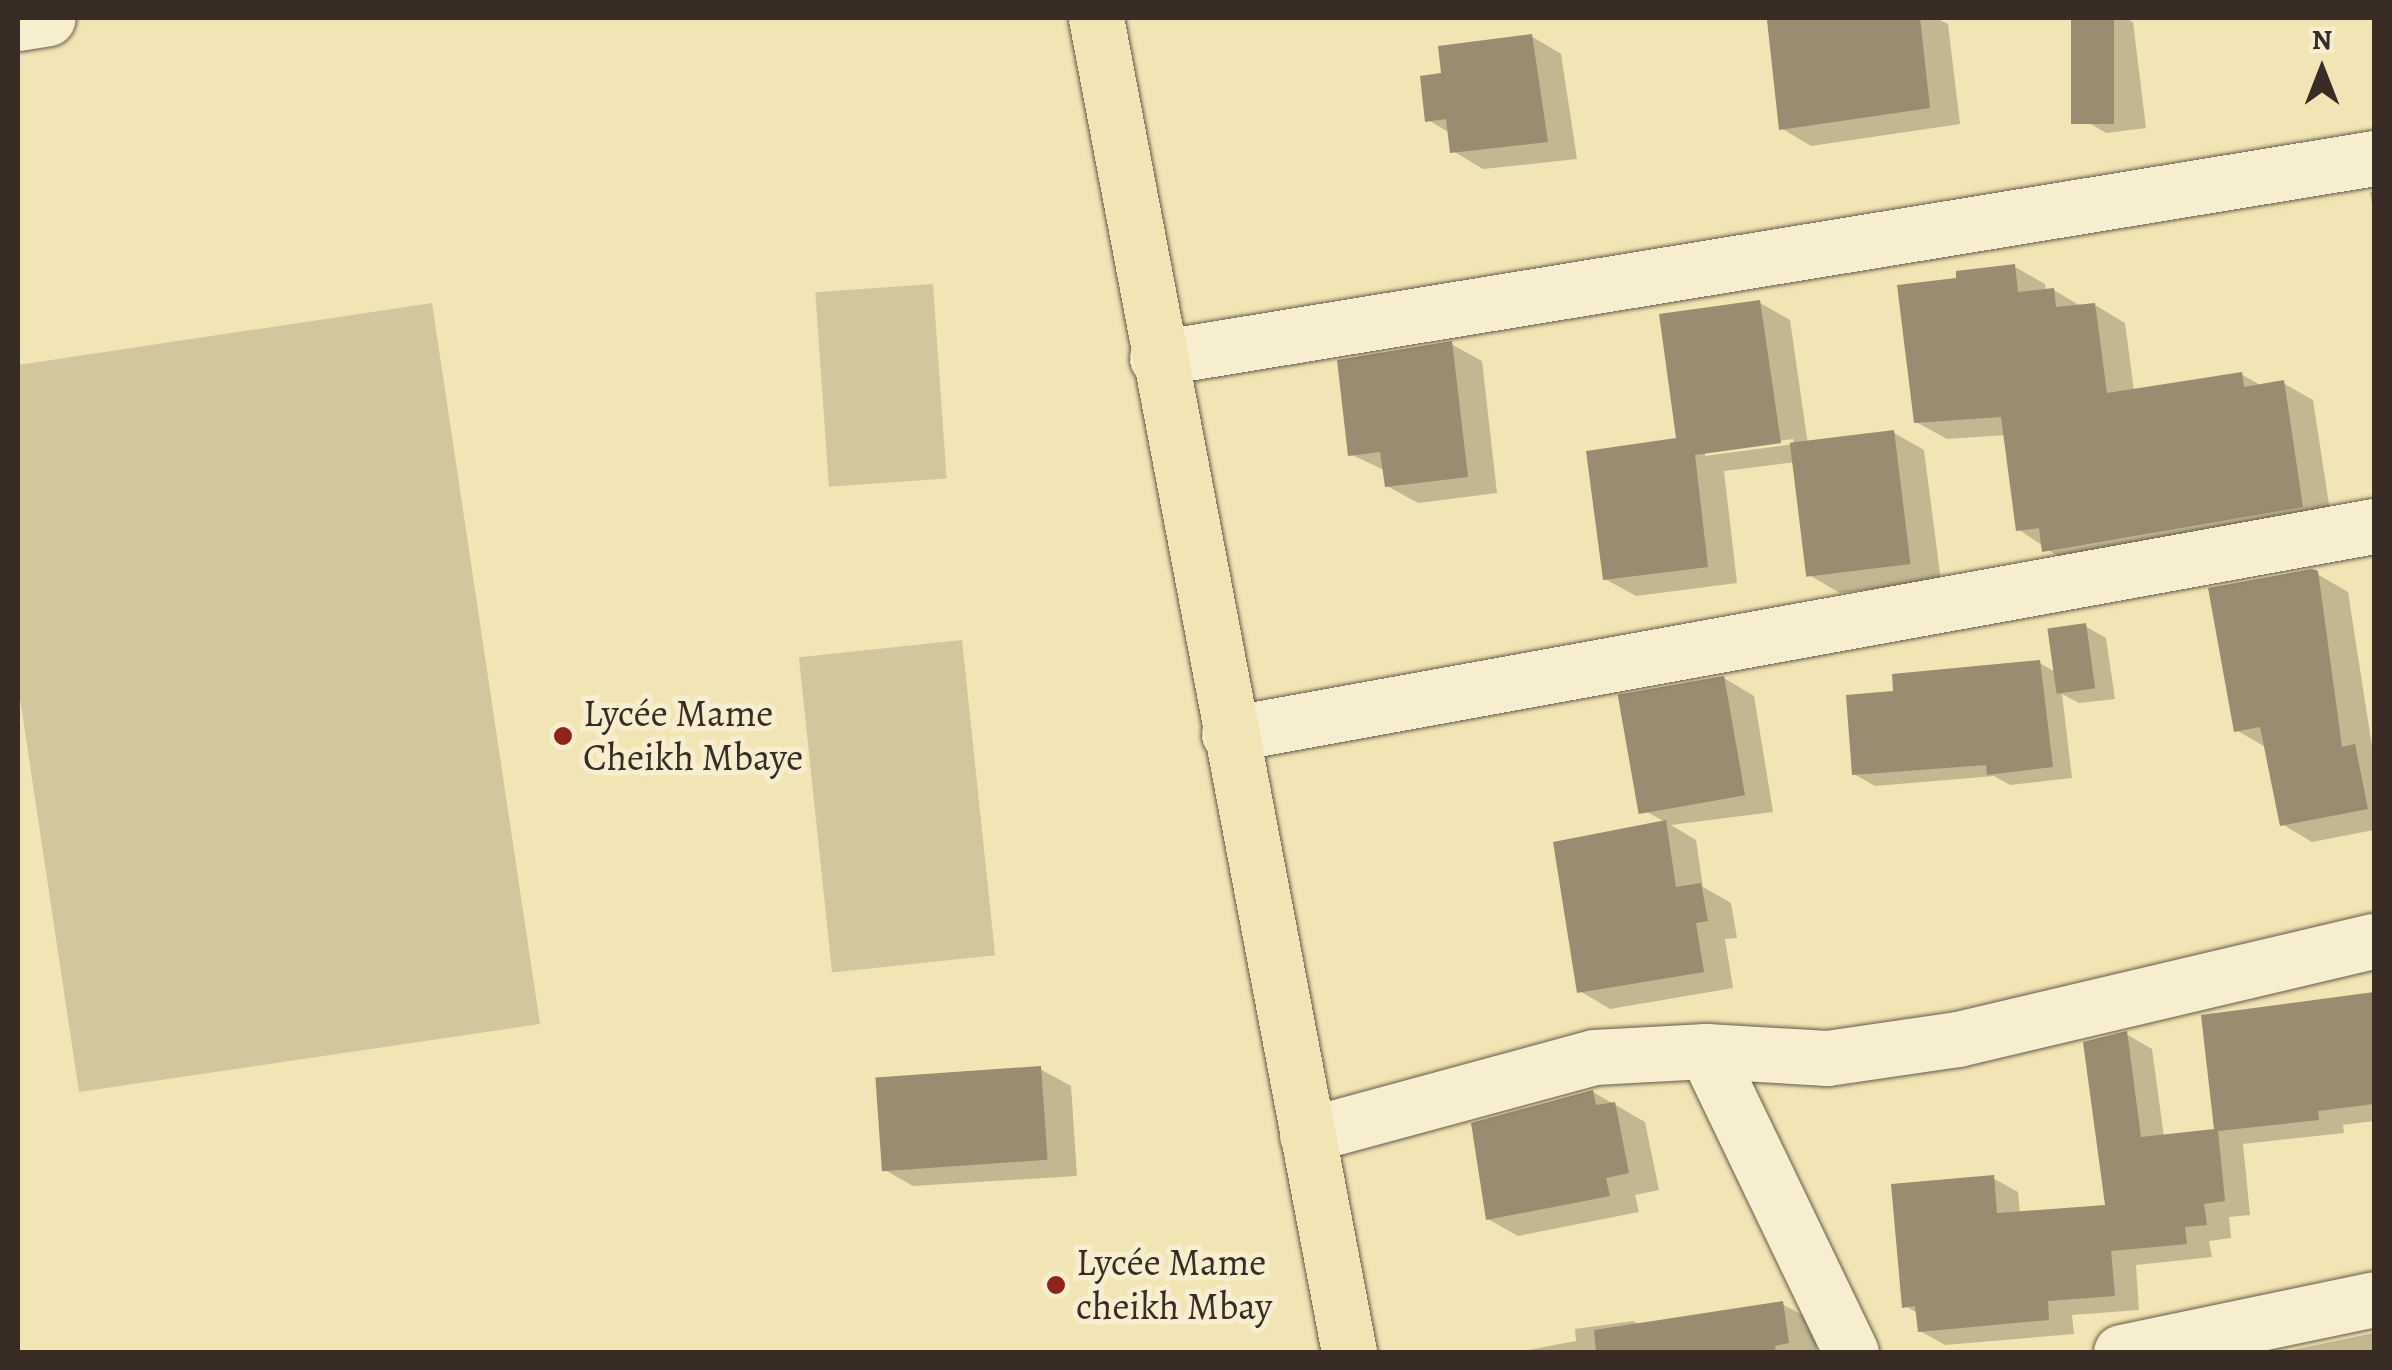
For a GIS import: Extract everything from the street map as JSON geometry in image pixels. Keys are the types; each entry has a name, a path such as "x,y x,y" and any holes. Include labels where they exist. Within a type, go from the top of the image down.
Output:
{"main road":[{"path":"1096,18 1228,734 1349,1352"}],"street":[{"path":"18,23 48,18"},
{"path":"1157,358 2374,158"},
{"path":"1228,734 2374,526"},
{"path":"1307,1136 1594,1057 1706,1051 1827,1058 1958,1040 2374,942"},
{"path":"1706,1051 1851,1352"},
{"path":"2121,1352 2374,1299"}],"shaded area":[{"path":"933,284 947,479 829,487 815,292"},
{"path":"432,303 540,1024 79,1092 18,685 18,365"},
{"path":"962,640 995,955 832,972 799,657"}],"building":[{"path":"1920,18 1930,108 1779,130 1767,20"},
{"path":"2071,18 2114,18 2114,124 2071,124"},
{"path":"1532,34 1548,142 1450,153 1446,119 1425,122 1420,76 1441,73 1438,46"},
{"path":"2015,264 2018,292 2054,288 2056,307 2095,303 2107,393 2242,372 2244,387 2284,380 2303,507 2042,552 2039,528 2016,531 2001,417 1914,423 1897,285 1956,278 1956,271"},
{"path":"1760,300 1781,443 1695,455 1708,567 1603,580 1586,451 1676,438 1659,314"},
{"path":"1452,341 1468,477 1385,487 1380,452 1348,456 1337,360"},
{"path":"1894,430 1910,564 1806,577 1790,443"},
{"path":"2318,571 2342,747 2355,744 2368,809 2280,826 2260,727 2234,732 2208,588"},
{"path":"2086,623 2095,688 2057,694 2047,628"},
{"path":"2040,660 2053,767 1987,775 1986,765 1852,775 1846,695 1893,691 1892,674"},
{"path":"1724,676 1745,795 1639,814 1618,695"},
{"path":"1666,820 1676,887 1701,883 1708,921 1696,923 1704,972 1577,993 1553,842"},
{"path":"2374,992 2374,1104 2318,1111 2319,1120 2218,1131 2225,1201 2204,1204 2207,1225 2185,1227 2187,1244 2111,1251 2115,1296 2048,1301 2049,1320 1918,1332 1915,1306 1902,1308 1891,1184 1994,1175 1997,1213 2105,1205 2083,1042 2127,1031 2141,1137 2214,1129 2201,1015"},
{"path":"1041,1066 1048,1160 882,1171 875,1078"},
{"path":"1593,1090 1596,1105 1615,1102 1629,1173 1606,1178 1610,1196 1486,1220 1471,1123"},
{"path":"1783,1301 1789,1343 1775,1346 1776,1352 1596,1352 1594,1330"}],"place":[{"name":"Lycée Mame Cheikh Mbaye","path":"563,736"},
{"name":"Lycée Mame cheikh Mbay","path":"1056,1285"}]}
